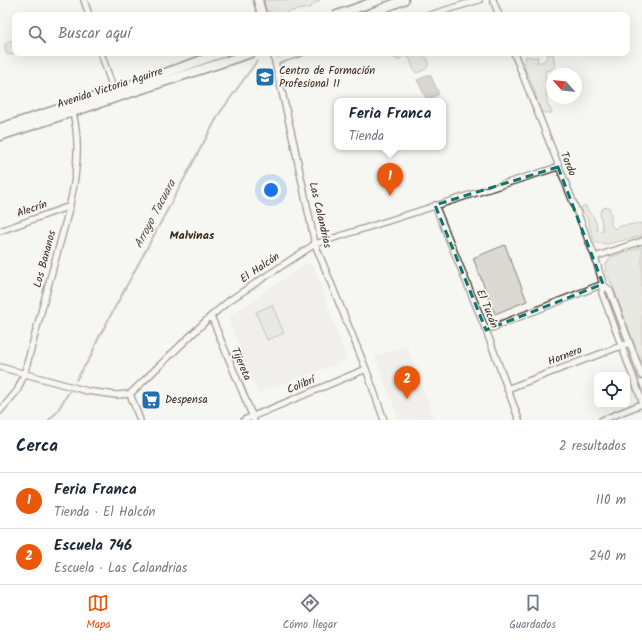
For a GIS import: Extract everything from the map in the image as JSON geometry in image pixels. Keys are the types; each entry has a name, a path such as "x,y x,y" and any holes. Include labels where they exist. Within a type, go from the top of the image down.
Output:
{"main road":[{"path":"258,0 261,12"},
{"path":"345,12 379,0"},
{"path":"374,12 404,0"},
{"name":"Avenida Victoria Aguirre","path":"0,136 114,91 213,56"},
{"name":"Avenida Victoria Aguirre","path":"0,128 72,108 241,56"}],"street":[{"path":"84,0 88,12"},
{"path":"440,12 479,0"},
{"path":"493,0 498,12"},
{"path":"102,56 114,91"},
{"name":"Las Calandrias","path":"274,56 294,144 314,244 366,369 384,420"},
{"path":"275,61 291,56"},
{"name":"Tordo","path":"515,56 594,257 603,284 602,293 642,402"},
{"name":"Los Bananos","path":"0,411 17,391 24,374 70,206 77,159 75,120 72,108"},
{"name":"El Halcón","path":"130,394 210,316 230,300 314,244 558,167"},
{"name":"El Tucán","path":"435,205 486,330 519,420"},
{"name":"Alecrín","path":"0,231 70,206"},
{"path":"594,257 642,242"},
{"path":"486,330 603,284"},
{"name":"Tordo","path":"603,284 610,291 642,376"},
{"name":"Tijereta","path":"210,316 253,418"},
{"name":"Hornero","path":"507,389 629,343"},
{"path":"0,367 87,391 116,395 130,394 140,420"},
{"name":"Colibrí","path":"244,420 253,418 366,369"},
{"path":"602,420 642,402"}],"highlighted area":[{"path":"558,167 603,284 486,330 435,205"}],"shaded area":[{"path":"264,0 320,0 309,8 289,12 272,12 266,10"},
{"path":"12,40 12,55 7,54 5,50 5,44"},
{"path":"393,56 403,56 399,60"},
{"path":"403,56 424,56 428,59 426,69 416,73 409,57"},
{"path":"526,56 538,57 537,62 543,62 547,56 553,56 555,66 553,68 546,68 545,71 546,104 548,104 552,113 539,111 535,92 525,70"},
{"path":"430,74 439,94 431,98 426,98 417,80"},
{"path":"585,205 594,218 597,230 603,231 600,213 603,208 609,207 611,213 611,225 614,229 620,226 642,223 642,236 607,244 596,243 588,219 580,208"},
{"path":"505,245 527,301 495,314 473,258"},
{"path":"642,247 642,365 614,289 606,273 605,266 611,257"},
{"path":"306,264 313,264 347,360 258,393 229,321 231,315"},
{"path":"272,305 284,333 267,340 256,312"},
{"path":"407,345 435,420 399,420 375,357"}],"waterway":[{"name":"Arroyo Tacuara","path":"76,380 91,356 98,339 219,114 257,61"},
{"name":"Arroyo Tacuara","path":"49,420 56,413 69,392"}],"place":[{"name":"Centro de Formación Profesional 11","path":"265,77"},
{"name":"Feria Franca","path":"390,196"},
{"name":"Escuela 746","path":"407,399"},
{"name":"Despensa","path":"151,400"}],"district":[{"name":"Malvinas","path":"192,235"}]}
